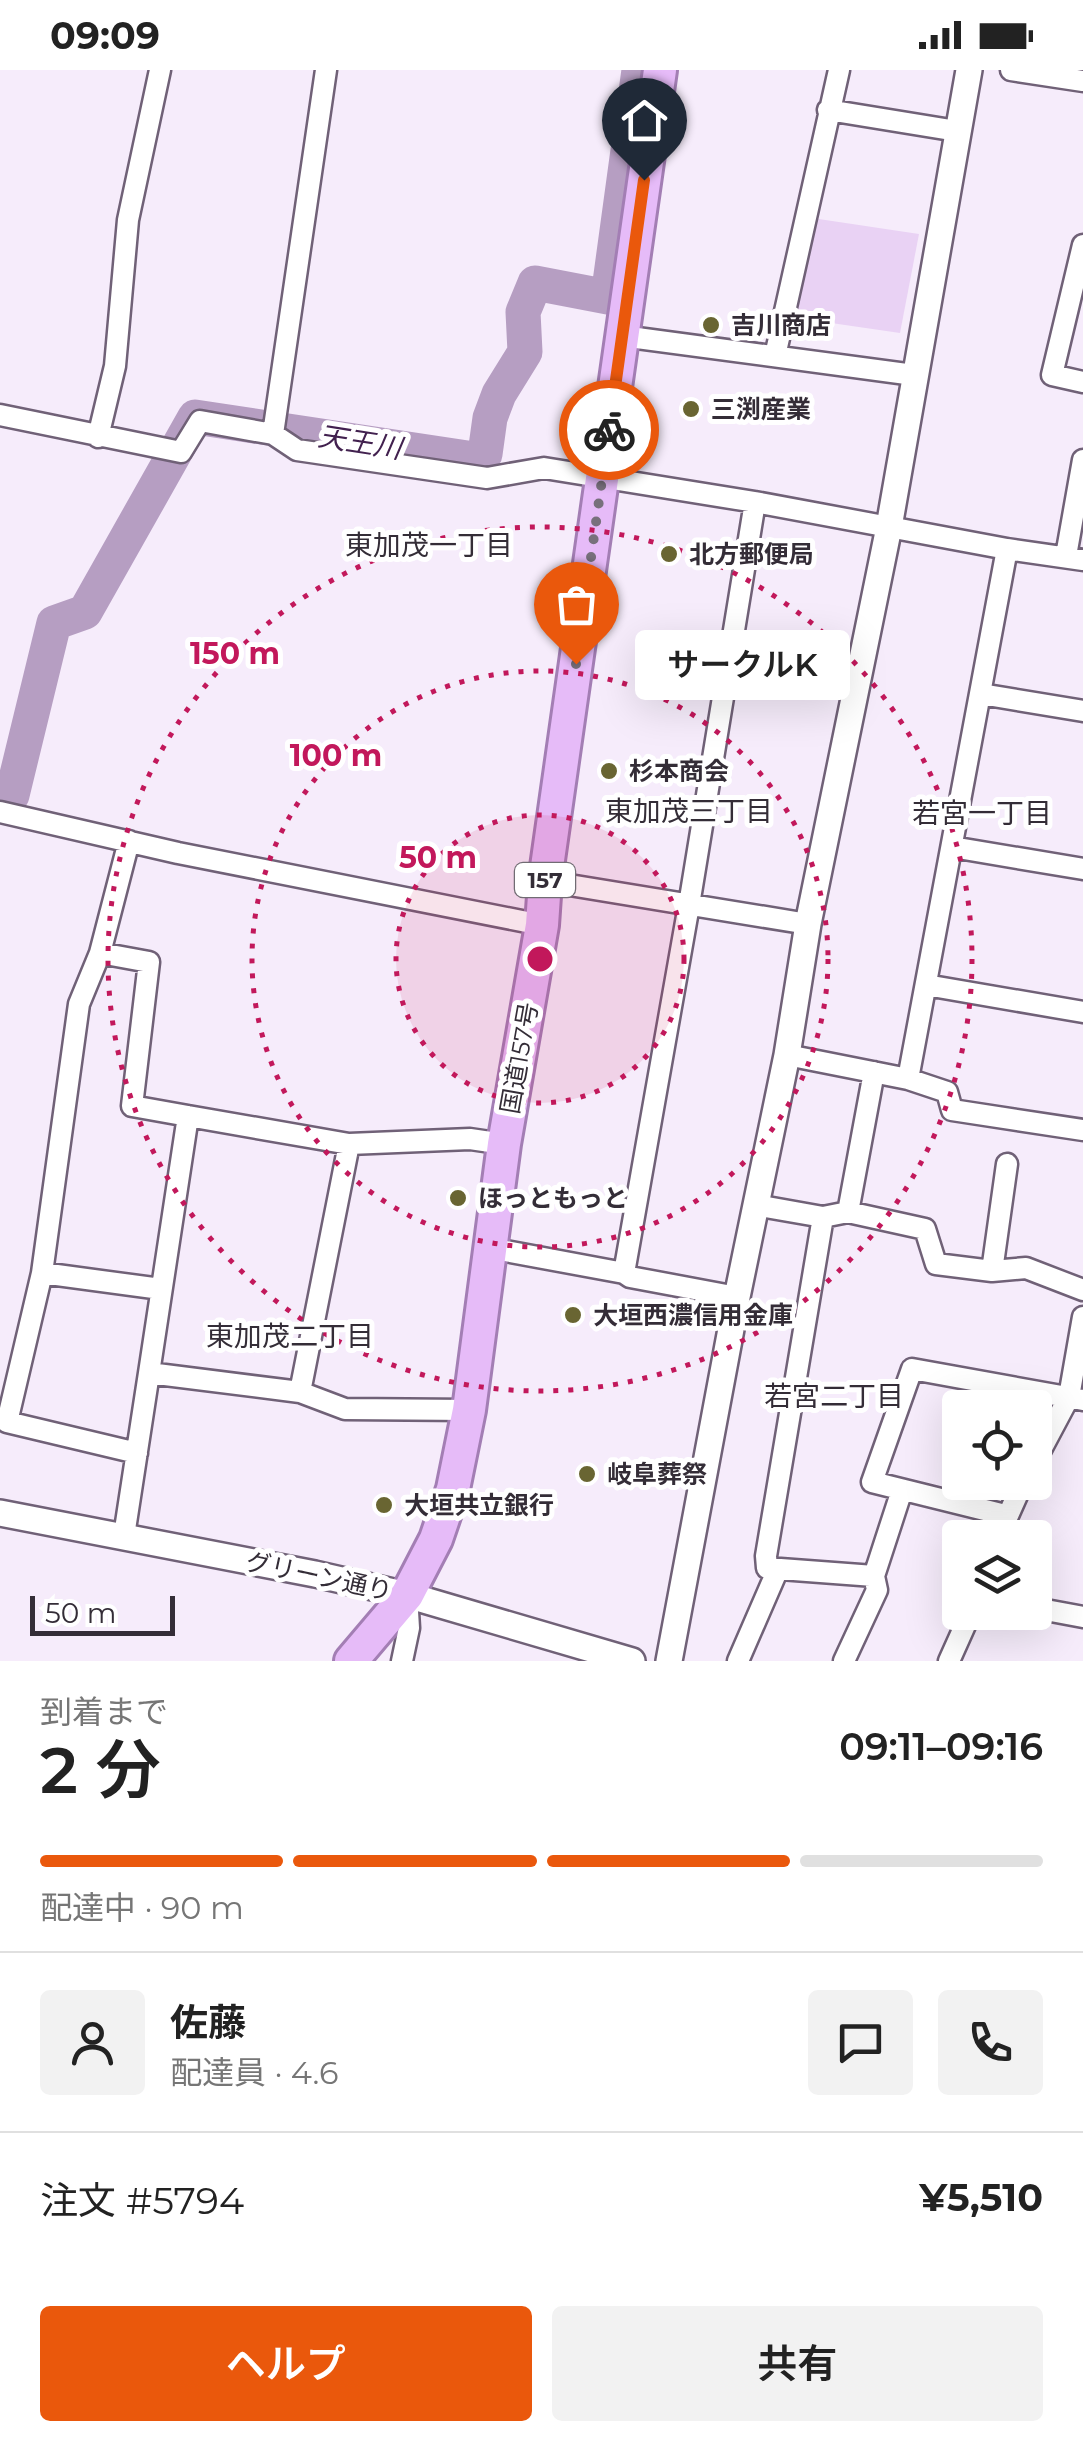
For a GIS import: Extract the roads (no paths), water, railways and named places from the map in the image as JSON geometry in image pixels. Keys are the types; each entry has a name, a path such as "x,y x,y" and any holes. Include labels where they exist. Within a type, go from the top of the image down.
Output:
{"highway":[{"name":"国道157号","path":"352,1661 407,1595 436,1539 453,1489 469,1410 504,1144 542,925 545,881 660,70"}],"street":[{"path":"98,436 115,366 128,220 160,70"},
{"path":"272,434 326,70"},
{"path":"775,356 839,70"},
{"path":"670,1661 736,1297 787,1055 808,924 888,526 969,70"},
{"path":"1011,70 1083,82"},
{"path":"828,110 957,132"},
{"path":"1083,245 1052,376 1083,382"},
{"path":"622,336 914,374"},
{"path":"0,415 181,452 200,421 272,434 296,450 487,478 544,468 1074,558 1083,460"},
{"path":"624,1273 755,502"},
{"path":"908,1079 1006,549"},
{"path":"980,694 1083,711"},
{"path":"0,812 542,925"},
{"path":"128,841 100,953 79,1004 42,1273 7,1422 136,1452"},
{"path":"952,846 1083,869"},
{"path":"545,881 808,924"},
{"path":"100,953 149,962 132,1106 349,1144 470,1139 504,1144"},
{"path":"926,985 1083,1012"},
{"path":"787,1055 908,1079 947,1092 952,1110 1083,1130"},
{"path":"848,1212 874,1072"},
{"path":"124,1536 188,1116"},
{"path":"300,1392 349,1144"},
{"path":"992,1272 1007,1164"},
{"path":"756,1204 823,1217 848,1212 926,1229 936,1264 992,1272 1026,1268 1083,1290"},
{"path":"823,1217 766,1568 874,1576"},
{"path":"489,1248 736,1297"},
{"path":"42,1273 162,1290"},
{"path":"1052,1435 1076,1399 1083,1317"},
{"path":"1006,1515 872,1482 912,1370 1076,1399"},
{"path":"149,1373 300,1392 345,1410 469,1410"},
{"path":"844,1661 877,1590 874,1576 902,1490"},
{"path":"1004,1520 1014,1500"},
{"name":"グリーン通り","path":"0,1513 407,1595 632,1661"},
{"path":"738,1661 778,1569"},
{"path":"402,1661 409,1628 407,1595"},
{"path":"1052,1611 1083,1617"},
{"path":"949,1661 963,1630"}],"waterway":[{"name":"天王川","path":"0,796 12,795 54,623 85,612 195,417 474,459 485,454 490,418 499,394 525,352 523,312 535,283 608,297 639,70"}],"place":[{"name":"吉川商店","path":"711,325"},
{"name":"三渕産業","path":"691,409"},
{"name":"北方郵便局","path":"669,554"},
{"name":"サークルK","path":"576,664"},
{"name":"杉本商会","path":"609,771"},
{"name":"ほっともっと","path":"458,1198"},
{"name":"大垣西濃信用金庫","path":"573,1315"},
{"name":"岐阜葬祭","path":"587,1474"},
{"name":"大垣共立銀行","path":"384,1505"}],"district":[{"name":"東加茂一丁目","path":"429,545"},
{"name":"東加茂三丁目","path":"689,811"},
{"name":"若宮一丁目","path":"982,813"},
{"name":"東加茂二丁目","path":"290,1336"},
{"name":"若宮二丁目","path":"834,1396"}]}
